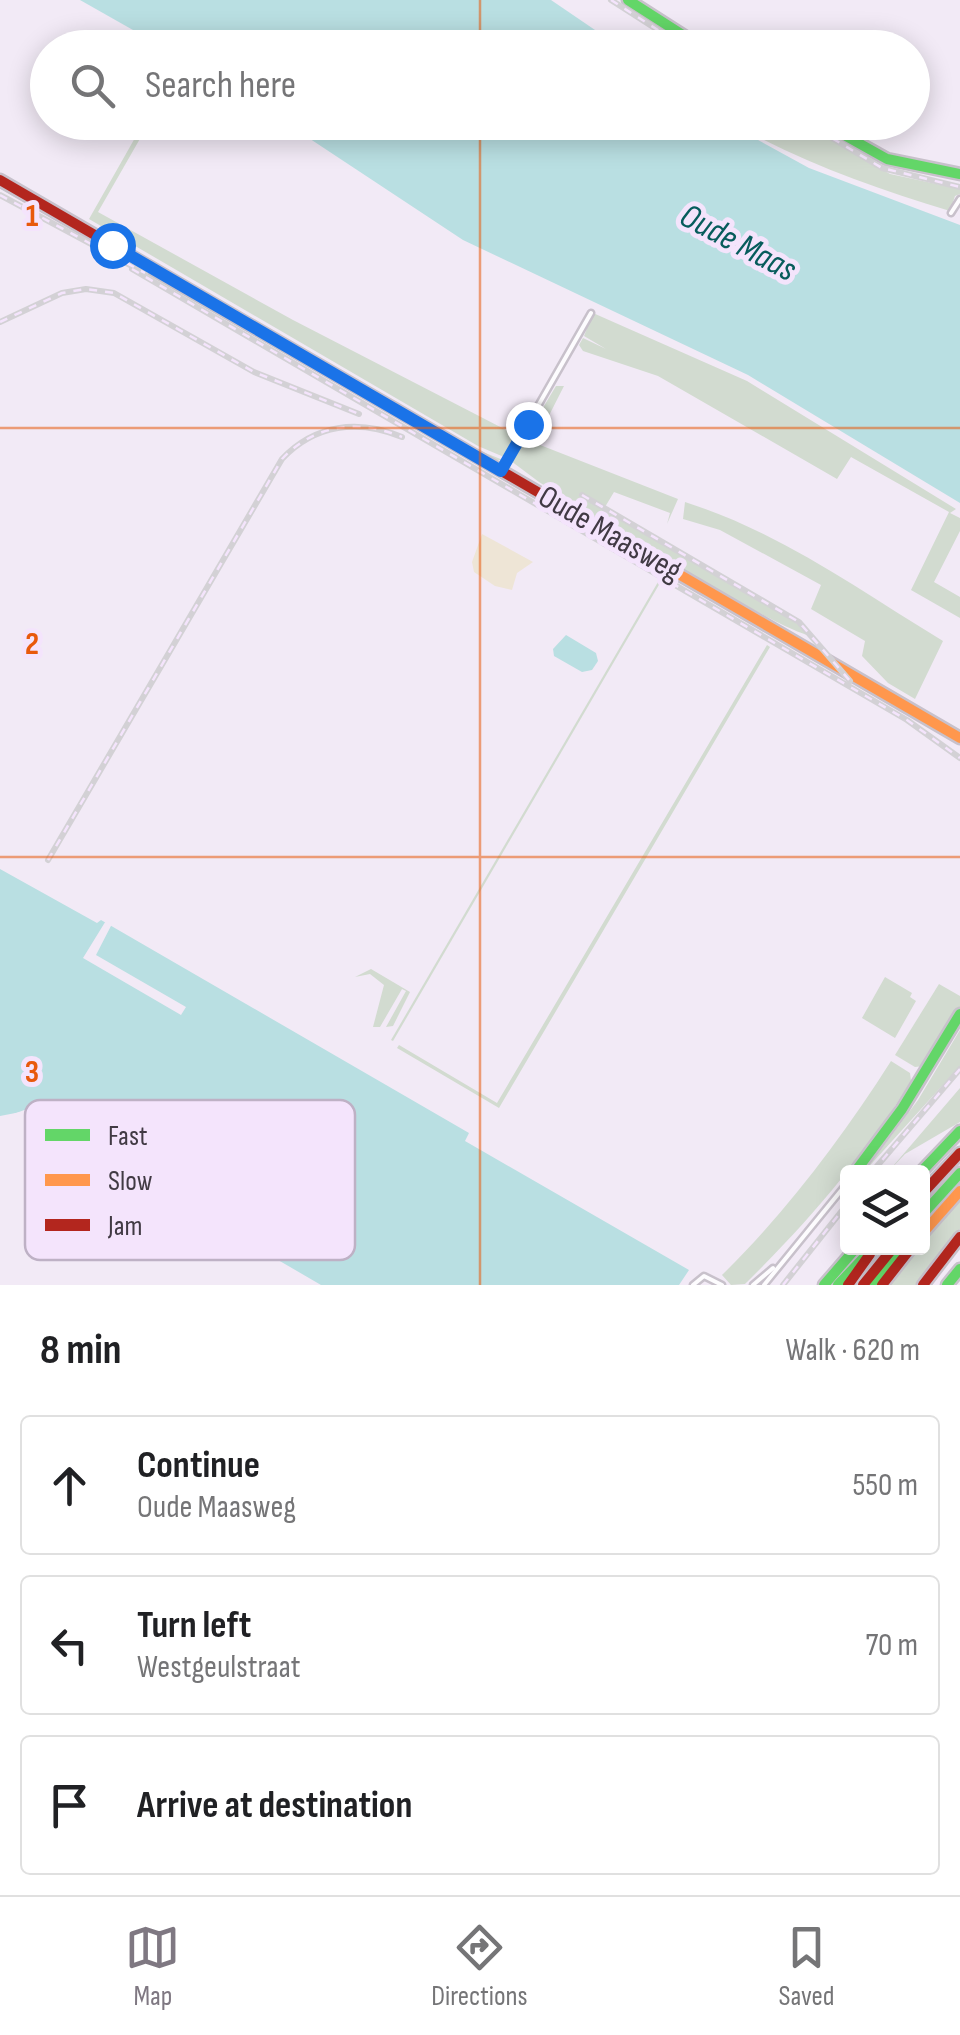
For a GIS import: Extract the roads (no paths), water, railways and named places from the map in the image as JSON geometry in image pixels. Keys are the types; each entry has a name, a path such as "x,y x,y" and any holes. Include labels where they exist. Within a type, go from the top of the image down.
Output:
{"main road":[{"path":"628,0 674,30"},
{"path":"854,140 887,159 960,174"},
{"name":"Oude Maasweg","path":"0,180 960,738"},
{"path":"860,1165 902,1109 960,1014"},
{"path":"928,1165 960,1131"},
{"path":"930,1186 960,1154"},
{"path":"930,1207 960,1173"},
{"path":"930,1225 960,1191"},
{"path":"923,1285 960,1237"},
{"path":"825,1285 849,1255"},
{"path":"838,1285 867,1255"},
{"path":"848,1285 869,1255"},
{"path":"863,1285 890,1255"},
{"path":"872,1285 891,1255"},
{"path":"882,1285 906,1255"},
{"path":"947,1285 960,1268"}],"street":[{"path":"951,213 960,198"},
{"path":"501,471 591,312"},
{"path":"764,1285 840,1191"},
{"path":"753,1285 777,1266"},
{"path":"694,1285 704,1276 722,1285"}],"water":[{"path":"80,0 551,0 595,30 133,30"},
{"name":"Oude Maas","path":"312,140 758,140 809,168 960,225 960,503 748,375 463,240"},
{"path":"566,635 596,653 598,661 592,670 582,672 554,656 553,649"},
{"path":"0,869 97,923 101,920 469,1133 465,1141 689,1270 679,1285 321,1285 278,1260 355,1260 355,1100 25,1100 25,1111 0,1116"}],"waterway":[{"path":"0,187 75,230"}],"railway":[{"path":"611,0 658,30"},
{"path":"835,140 882,168 960,187"},
{"path":"0,195 145,273"},
{"path":"132,269 907,720 960,758"},
{"path":"0,322 62,293 86,289 114,293 254,372 359,414"},
{"path":"48,860 282,459 308,438 338,428 369,428 402,437"},
{"path":"582,495 799,622 850,681"},
{"path":"878,1165 960,1069"},
{"path":"783,1285 840,1213"}]}
